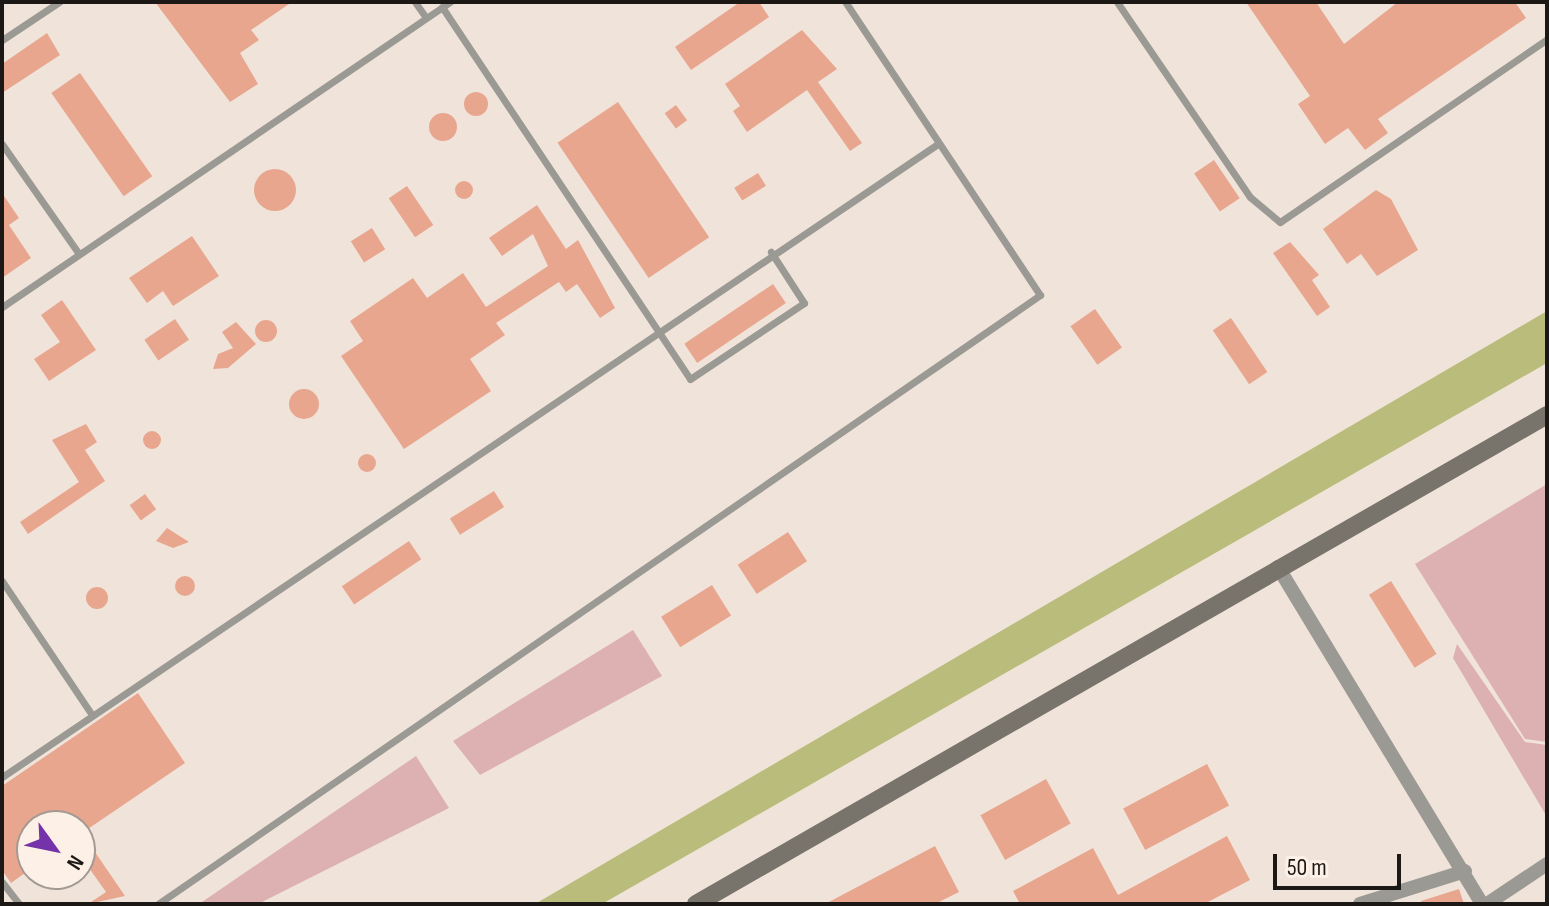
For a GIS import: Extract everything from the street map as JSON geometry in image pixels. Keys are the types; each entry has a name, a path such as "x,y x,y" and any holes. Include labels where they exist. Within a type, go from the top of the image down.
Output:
{"street":[{"path":"696,904 1547,415"},
{"path":"1278,567 1484,904 1547,864"},
{"path":"1360,904 1465,871"}],"lane":[{"path":"2,40 59,2"},
{"path":"415,2 426,18"},
{"path":"158,904 1040,295 845,2"},
{"path":"1117,2 1250,197 1280,222 1547,39"},
{"path":"2,307 446,4 690,379 804,303 771,252"},
{"path":"2,777 771,252 939,143"},
{"path":"2,144 79,254"},
{"path":"2,581 92,715"},
{"path":"2,882 19,904"}],"shaded area":[{"path":"1547,311 1547,363 602,904 535,904"},
{"path":"1547,484 1547,742 1525,739 1415,564"},
{"path":"633,630 662,676 480,775 453,741"},
{"path":"1457,644 1525,742 1547,745 1547,817 1453,658"},
{"path":"416,756 449,808 258,904 199,904"}],"building":[{"path":"155,2 292,2 251,30 259,40 240,53 258,84 230,102"},
{"path":"740,2 759,2 769,17 691,70 675,47"},
{"path":"1246,2 1316,2 1344,44 1398,2 1515,2 1526,18 1378,119 1388,133 1365,150 1348,128 1325,144 1298,104 1310,96"},
{"path":"802,30 837,69 818,82 862,143 850,151 807,90 747,132 733,111 740,106 725,84"},
{"path":"47,33 60,55 2,93 2,64"},
{"path":"80,73 152,176 124,196 51,93"},
{"path":"471,92 481,92 488,99 488,109 481,116 471,116 464,109 464,99"},
{"path":"618,102 709,237 649,278 557,143"},
{"path":"676,105 687,120 676,129 665,113"},
{"path":"443,113 453,117 457,127 453,137 443,141 433,137 429,127 433,117"},
{"path":"1214,160 1240,198 1220,212 1194,173"},
{"path":"275,169 290,175 296,190 290,205 275,211 260,205 254,190 260,175"},
{"path":"758,173 766,186 742,201 734,188"},
{"path":"464,181 473,190 464,199 455,190"},
{"path":"407,186 433,225 415,237 389,198"},
{"path":"1376,190 1391,199 1418,250 1377,276 1361,254 1347,264 1323,229"},
{"path":"2,193 19,218 9,225 31,258 2,278"},
{"path":"537,205 566,249 578,240 615,308 600,318 577,284 566,292 559,282 496,323 505,335 470,359 491,391 404,449 341,356 363,341 350,321 413,278 427,298 463,273 486,307 548,266 533,234 502,256 489,238"},
{"path":"372,228 385,249 364,262 351,241"},
{"path":"192,236 219,276 173,306 163,291 147,303 129,278"},
{"path":"1290,242 1319,275 1312,280 1330,307 1317,316 1273,253"},
{"path":"773,284 786,303 697,363 684,344"},
{"path":"62,300 96,350 49,381 34,359 60,342 41,315"},
{"path":"1095,309 1122,348 1097,365 1070,326"},
{"path":"1231,318 1267,372 1249,384 1213,330"},
{"path":"175,319 189,340 158,360 144,340"},
{"path":"266,320 274,323 277,331 274,339 266,342 258,339 255,331 258,323"},
{"path":"236,322 256,344 228,368 213,369 218,354 233,348 222,332"},
{"path":"304,389 315,393 319,404 315,415 304,419 293,415 289,404 293,393"},
{"path":"86,424 97,442 85,450 105,481 28,534 20,522 79,482 52,440"},
{"path":"152,431 161,440 152,449 143,440"},
{"path":"367,454 376,463 367,472 358,463"},
{"path":"494,491 504,507 460,535 450,519"},
{"path":"145,494 156,509 141,521 130,505"},
{"path":"167,528 189,542 173,548 156,541"},
{"path":"788,532 807,561 757,594 738,565"},
{"path":"409,541 421,559 354,605 342,586"},
{"path":"185,576 192,579 195,586 192,593 185,596 178,593 175,586 178,579"},
{"path":"1391,581 1437,654 1415,668 1369,595"},
{"path":"712,585 731,616 680,647 661,617"},
{"path":"97,587 105,590 108,598 105,606 97,609 89,606 86,598 89,590"},
{"path":"138,693 185,763 96,823 96,810 16,810 16,879 11,883 2,870 2,786"},
{"path":"1207,764 1229,805 1145,850 1123,809"},
{"path":"1046,779 1071,824 1005,860 980,815"},
{"path":"1227,836 1250,880 1204,904 1020,904 1013,891 1093,848 1118,895"},
{"path":"935,846 959,892 935,904 825,904"},
{"path":"96,854 125,896 88,904 106,892 96,878"},
{"path":"1459,889 1464,904 1422,904 1421,901"}]}
